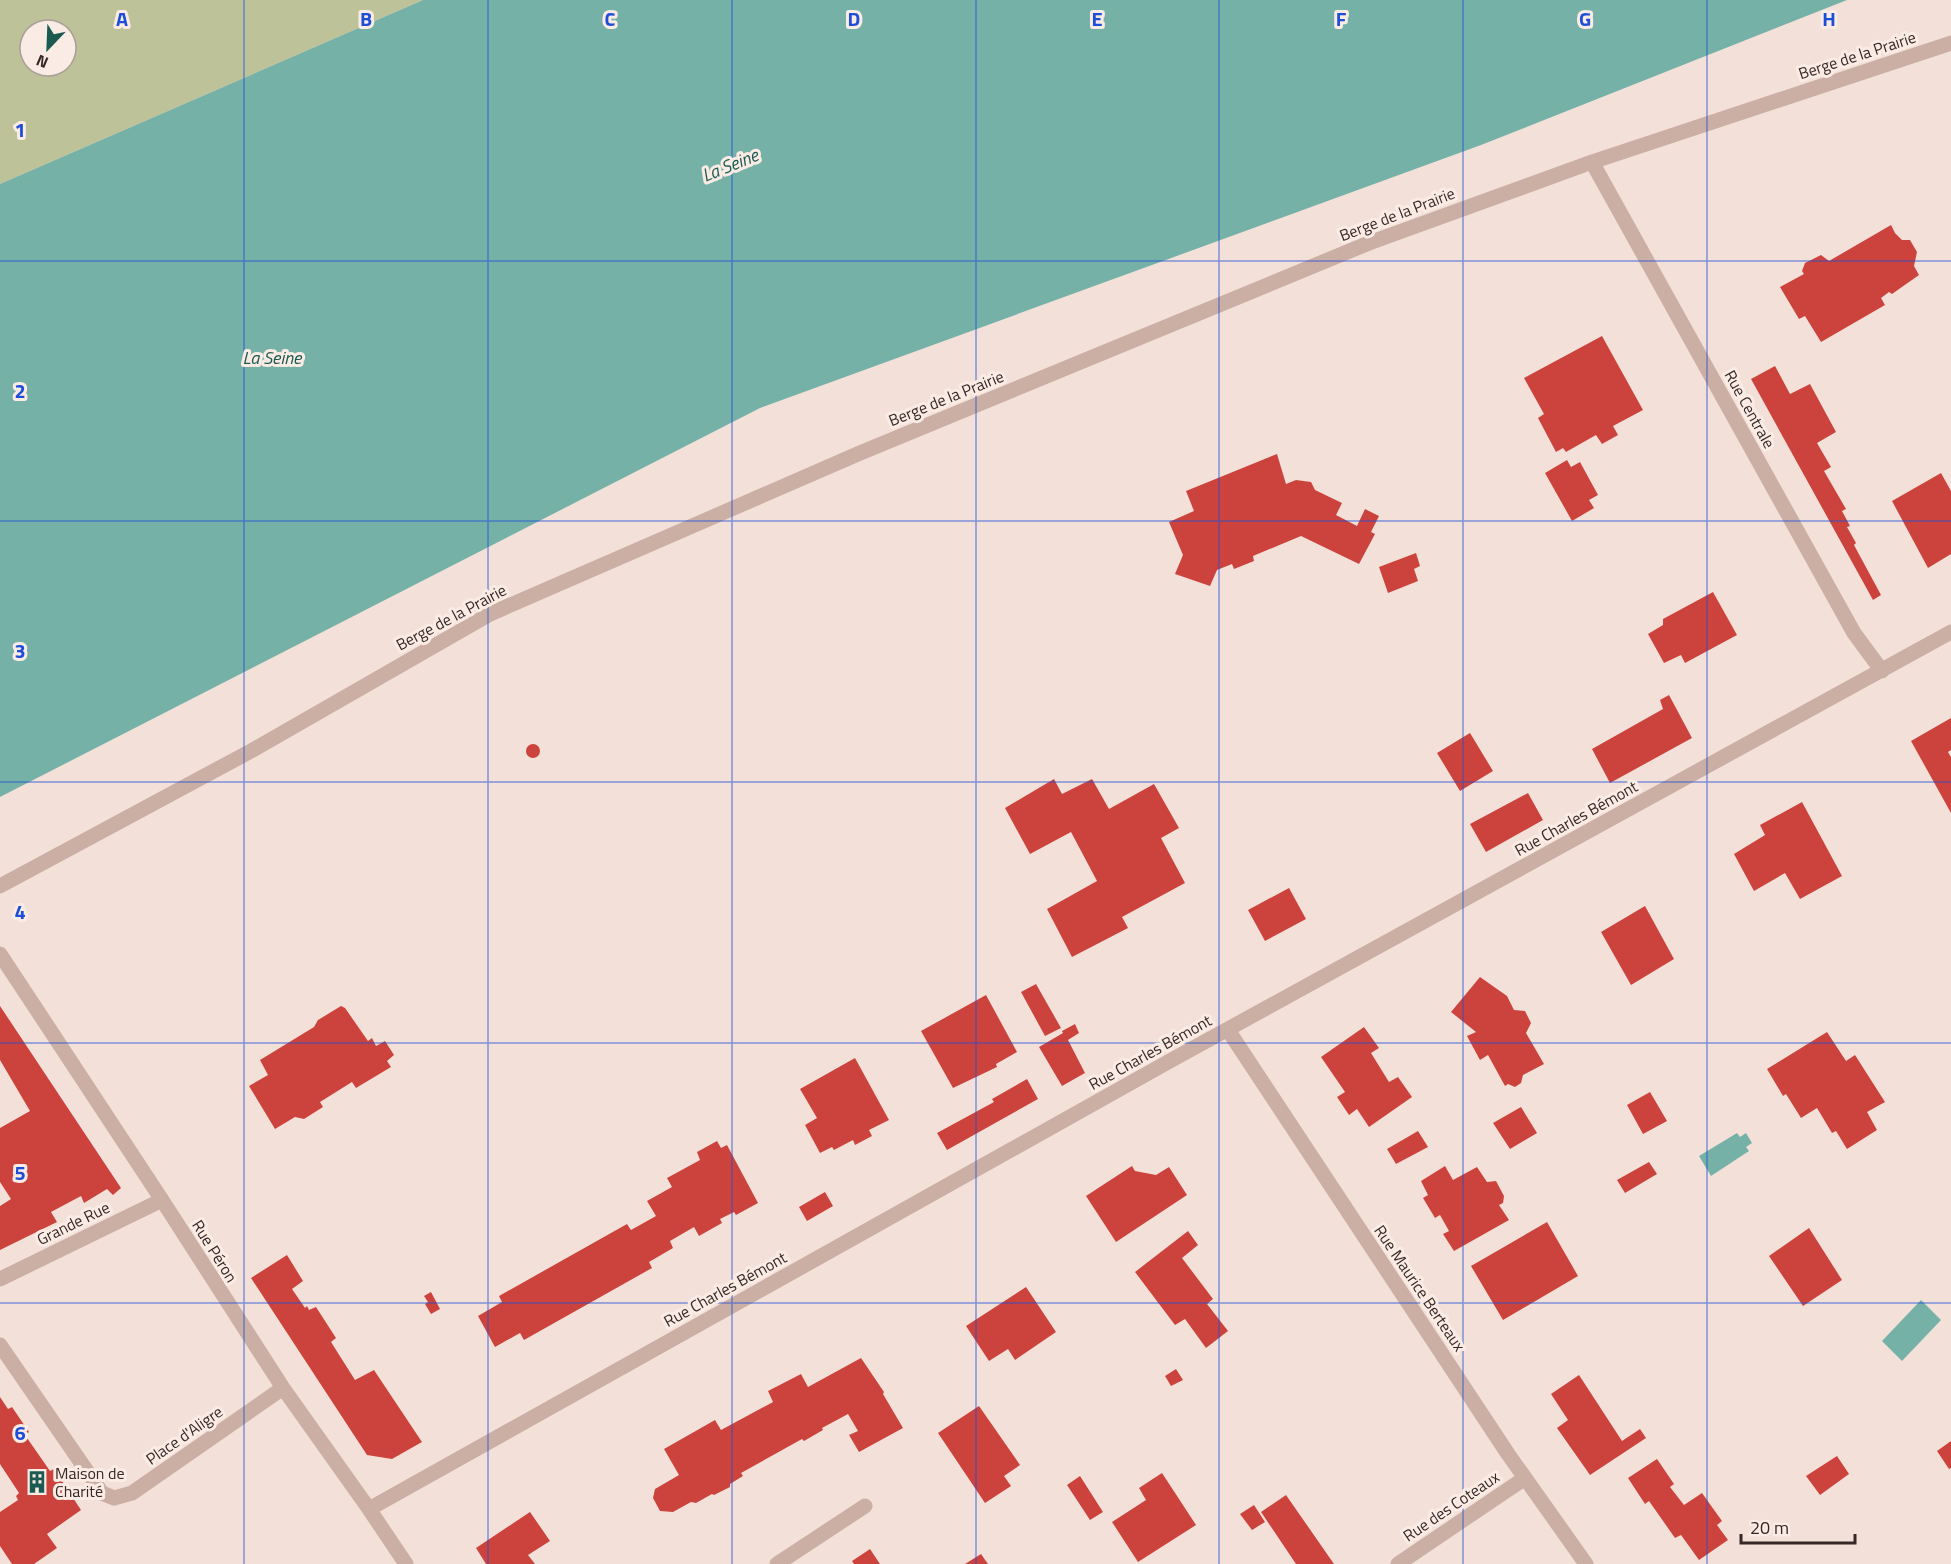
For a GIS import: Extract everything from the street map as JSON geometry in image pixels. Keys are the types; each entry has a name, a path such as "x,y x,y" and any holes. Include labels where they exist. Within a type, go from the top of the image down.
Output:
{"street":[{"name":"Berge de la Prairie","path":"0,886 251,751 490,614 860,453 1358,248 1592,162 1951,43"},
{"name":"Rue Centrale","path":"1592,162 1854,633 1882,671"},
{"name":"Rue Charles Bémont","path":"369,1509 1228,1030 1951,632"},
{"name":"Rue Péron","path":"0,954 283,1388 406,1564"},
{"name":"Rue Maurice Berteaux","path":"1228,1030 1525,1478 1586,1564"},
{"name":"Grande Rue","path":"0,1279 162,1200"},
{"name":"Place d'Aligre","path":"0,1345 102,1493 114,1498 132,1493 283,1388"},
{"name":"Rue des Coteaux","path":"1398,1564 1525,1478"},
{"path":"777,1564 865,1506"}],"green space":[{"path":"0,0 423,0 0,184"}],"water":[{"name":"La Seine","path":"423,0 1847,0 1481,145 760,408 0,797 0,184"},
{"path":"1737,1133 1740,1137 1746,1133 1752,1143 1746,1147 1749,1151 1711,1176 1699,1156"},
{"path":"1921,1300 1941,1320 1902,1361 1882,1341"}],"building":[{"path":"1891,225 1902,240 1910,240 1917,252 1914,266 1919,275 1892,294 1889,292 1881,298 1885,305 1821,342 1805,316 1799,319 1780,287 1804,274 1802,271 1805,263 1821,255 1829,261"},
{"path":"1602,336 1643,410 1613,426 1618,435 1602,444 1596,435 1566,452 1563,448 1556,452 1538,418 1544,414 1524,378"},
{"path":"1775,366 1790,394 1810,384 1836,432 1817,443 1831,467 1824,471 1846,509 1842,511 1850,526 1847,527 1856,543 1854,545 1881,595 1873,600 1751,379"},
{"path":"1277,454 1286,484 1296,480 1311,482 1315,490 1342,503 1336,515 1357,526 1365,509 1379,516 1371,532 1375,534 1359,564 1301,536 1253,556 1254,561 1234,569 1232,564 1217,570 1210,586 1175,574 1183,555 1169,522 1194,511 1186,491"},
{"path":"1567,460 1571,467 1580,462 1598,495 1589,500 1594,508 1572,521 1545,473"},
{"path":"1941,473 1951,491 1951,554 1928,568 1892,501"},
{"path":"1416,553 1420,566 1414,569 1418,581 1388,593 1379,567"},
{"path":"1713,592 1737,635 1685,663 1681,655 1664,663 1648,634 1663,625 1663,619"},
{"path":"1669,695 1692,738 1610,783 1592,749 1663,709 1660,700"},
{"path":"1951,718 1951,750 1948,752 1951,757 1951,813 1911,741"},
{"path":"1470,733 1493,771 1460,791 1437,753"},
{"path":"530,744 536,744 540,751 536,758 530,758 526,754 526,748"},
{"path":"1054,779 1062,794 1092,779 1109,809 1154,784 1179,828 1161,838 1185,883 1122,917 1128,928 1072,957 1047,909 1097,881 1071,832 1030,854 1005,808"},
{"path":"1528,793 1543,820 1486,852 1470,824"},
{"path":"1802,802 1842,876 1800,899 1785,873 1754,891 1734,854 1765,835 1760,825"},
{"path":"1289,888 1306,919 1265,941 1248,910"},
{"path":"1645,906 1674,959 1631,985 1601,932"},
{"path":"1480,977 1507,996 1514,1010 1525,1011 1531,1023 1526,1033 1544,1064 1523,1075 1521,1083 1515,1087 1508,1084 1505,1086 1488,1055 1480,1060 1467,1036 1476,1032 1451,1012"},
{"path":"1036,984 1061,1028 1045,1036 1021,992"},
{"path":"986,995 1017,1052 996,1064 997,1067 953,1088 921,1031"},
{"path":"0,1006 121,1188 113,1195 107,1189 84,1203 81,1196 51,1212 57,1222 0,1250 0,1206 11,1199 0,1182 0,1128 30,1111 0,1060"},
{"path":"341,1006 345,1008 368,1041 372,1038 376,1046 385,1041 394,1055 387,1061 391,1067 356,1088 352,1082 320,1102 323,1107 304,1119 295,1117 275,1129 249,1086 268,1075 260,1060 314,1027 318,1020"},
{"path":"1075,1024 1079,1033 1068,1040 1085,1073 1062,1086 1039,1047"},
{"path":"1364,1027 1379,1048 1371,1053 1389,1082 1398,1077 1412,1097 1369,1127 1357,1109 1349,1115 1337,1097 1345,1092 1321,1057"},
{"path":"1827,1032 1846,1061 1855,1055 1885,1102 1867,1112 1877,1130 1847,1149 1836,1131 1832,1133 1817,1108 1801,1118 1786,1094 1783,1096 1767,1069"},
{"path":"855,1058 889,1120 869,1130 872,1136 855,1145 853,1140 834,1150 832,1147 820,1153 805,1125 817,1118 800,1089"},
{"path":"1027,1079 1038,1099 947,1150 937,1133 994,1102 992,1099"},
{"path":"1650,1092 1667,1121 1643,1134 1627,1105"},
{"path":"1521,1107 1537,1133 1510,1149 1493,1123"},
{"path":"1418,1131 1428,1147 1396,1164 1387,1149"},
{"path":"717,1141 721,1148 727,1145 758,1203 736,1215 734,1212 720,1219 722,1223 699,1236 694,1227 670,1241 673,1248 649,1262 652,1268 524,1340 520,1333 495,1347 478,1316 502,1302 499,1296 627,1224 631,1230 656,1216 647,1201 672,1187 667,1178 700,1160 697,1152"},
{"path":"1649,1162 1657,1174 1625,1193 1617,1180"},
{"path":"1132,1166 1135,1171 1156,1175 1169,1167 1187,1195 1116,1242 1086,1196"},
{"path":"1445,1166 1453,1180 1477,1167 1487,1182 1496,1181 1504,1196 1503,1203 1499,1205 1509,1220 1454,1251 1443,1234 1449,1231 1440,1215 1435,1218 1423,1198 1428,1195 1421,1181"},
{"path":"825,1192 833,1206 807,1221 799,1207"},
{"path":"1547,1222 1578,1276 1503,1320 1471,1266"},
{"path":"1809,1228 1842,1280 1803,1306 1769,1256"},
{"path":"1188,1231 1198,1245 1182,1258 1213,1299 1207,1304 1228,1331 1206,1348 1185,1319 1175,1325 1135,1272"},
{"path":"287,1255 303,1281 292,1289 305,1308 307,1306 309,1310 316,1307 336,1338 331,1342 355,1380 374,1370 422,1442 392,1459 367,1455 251,1278"},
{"path":"1026,1287 1056,1332 1015,1360 1008,1349 989,1361 966,1326"},
{"path":"431,1292 440,1309 431,1314 425,1304 428,1302 424,1296"},
{"path":"861,1358 884,1392 883,1394 903,1428 859,1452 849,1435 858,1431 848,1414 804,1441 802,1439 741,1473 743,1476 730,1484 730,1487 696,1503 691,1502 673,1512 660,1511 653,1498 655,1489 679,1475 664,1449 715,1420 721,1430 773,1402 768,1391 801,1374 808,1387"},
{"path":"1176,1369 1183,1380 1171,1386 1165,1376"},
{"path":"1579,1375 1622,1441 1640,1429 1646,1438 1590,1475 1557,1428 1568,1420 1551,1394"},
{"name":"Maison de Charité","path":"0,1397 8,1409 12,1407 29,1432 25,1435 50,1471 54,1469 81,1510 47,1534 57,1548 34,1564 12,1564 0,1546 0,1512 18,1500 16,1496 19,1493 0,1464"},
{"path":"979,1406 1020,1465 1004,1476 1011,1486 985,1503 938,1433"},
{"path":"1951,1441 1951,1468 1949,1469 1937,1451"},
{"path":"1837,1456 1849,1474 1820,1495 1806,1476"},
{"path":"1657,1459 1674,1484 1670,1487 1684,1505 1702,1493 1722,1521 1717,1525 1728,1540 1699,1560 1681,1535 1675,1538 1649,1501 1645,1504 1628,1478"},
{"path":"1162,1473 1196,1525 1138,1562 1112,1522 1146,1500 1139,1488"},
{"path":"1080,1476 1103,1512 1090,1520 1067,1485"},
{"path":"1286,1495 1334,1564 1296,1564 1261,1512"},
{"path":"1254,1505 1265,1522 1252,1530 1240,1514"},
{"path":"530,1512 550,1541 528,1555 535,1564 486,1564 476,1548"},
{"path":"870,1549 880,1564 854,1564 852,1561"},
{"path":"981,1554 988,1564 965,1564"}],"place":[{"name":"Maison de Charité","path":"37,1482"}]}
